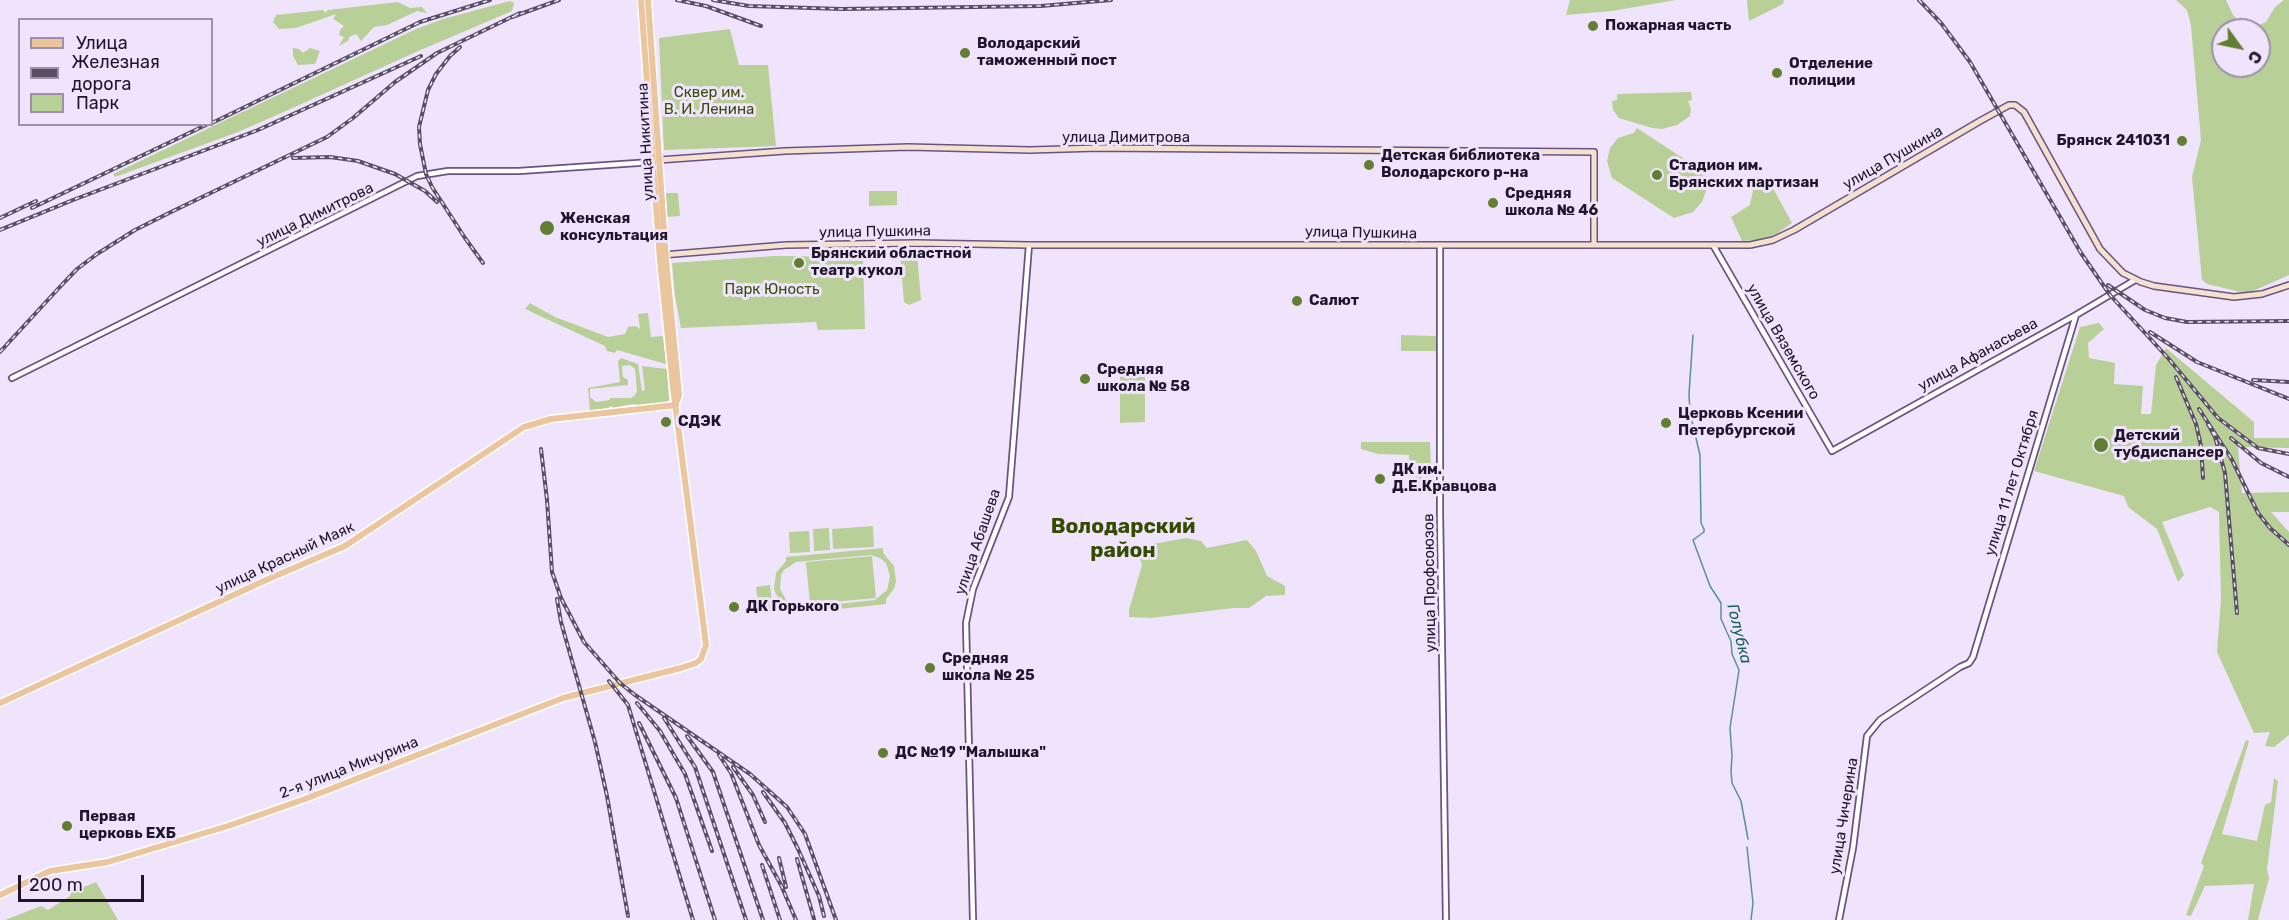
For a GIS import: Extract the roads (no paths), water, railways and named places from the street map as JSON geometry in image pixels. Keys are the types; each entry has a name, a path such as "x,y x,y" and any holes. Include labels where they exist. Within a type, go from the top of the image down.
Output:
{"main road":[{"path":"641,0 647,20"},
{"path":"647,20 648,0"},
{"name":"улица Никитина","path":"647,20 662,255 676,405 706,645 703,656"},
{"name":"улица Пушкина","path":"662,255 809,245 916,243 1750,245 1773,240 1809,222 2006,107 2015,105 2024,112 2100,249 2112,264 2135,280"},
{"name":"улица Димитрова","path":"655,161 790,151 908,147 1030,150 1098,148 1594,152 1594,244"},
{"path":"2135,280 2154,286 2234,297 2262,294 2289,285"},
{"name":"улица Красный Маяк","path":"0,703 345,546 524,427 551,419 676,405"},
{"name":"2-я улица Мичурина","path":"0,895 50,872 108,862 179,842 270,812 563,698 693,664 703,656"}],"street":[{"name":"улица Димитрова","path":"12,378 417,176 448,171 519,171 655,161"},
{"name":"улица Абашева","path":"973,920 966,623 973,589 1009,497 1029,245"},
{"name":"улица Профсоюзов","path":"1440,245 1440,514 1446,920"},
{"name":"улица Вяземского","path":"1713,245 1832,451"},
{"name":"улица Афанасьева","path":"1832,451 2135,280"},
{"name":"улица 11 лет Октября","path":"1880,720 1969,663 1973,657 2076,315"},
{"name":"улица Чичерина","path":"1839,920 1853,848 1867,736 1880,720"}],"waterway":[{"name":"Голубка","path":"1693,335 1690,413 1700,455 1701,523 1704,529 1704,532 1693,540 1710,586 1721,603 1721,619 1731,641 1732,654 1739,670 1730,728 1731,771 1732,783 1741,801 1748,839"},
{"name":"Голубка","path":"1747,847 1753,903 1751,920"}],"railway":[{"path":"213,123 420,22 490,0"},
{"path":"512,17 559,0"},
{"path":"677,0 706,6 761,26"},
{"path":"713,0 749,6 842,9 1041,6 1111,0"},
{"path":"1919,0 1941,23 1970,62 2081,253 2110,295 2168,358 2218,418 2258,448 2289,454"},
{"path":"0,352 77,269 97,254 135,230 327,137 395,82 437,53 520,13"},
{"path":"460,47 436,74 428,90 419,127 420,144 426,174 432,187 483,263"},
{"path":"0,230 258,130 421,56"},
{"path":"32,208 204,126"},
{"path":"293,158 330,157 358,161 395,174 425,191 437,202"},
{"path":"0,218 36,201"},
{"path":"2108,285 2145,310 2165,318 2187,322 2289,321"},
{"path":"2150,332 2197,362 2289,399"},
{"path":"2176,377 2196,424 2201,446 2203,478"},
{"path":"2253,380 2289,382"},
{"path":"2199,409 2231,458 2258,513 2270,528 2289,545"},
{"path":"2208,424 2215,437 2225,473 2237,613"},
{"path":"2231,438 2261,463 2289,477"},
{"path":"541,449 552,572 561,598 584,642 620,683 750,774 787,807 805,834 836,920"},
{"path":"557,599 561,622 595,742 628,916"},
{"path":"609,681 628,705 693,920"},
{"path":"637,703 660,731 685,774 712,851"},
{"path":"664,718 695,767 746,920"},
{"path":"639,723 676,798 715,920"},
{"path":"687,736 713,772 763,920"},
{"path":"719,755 731,773 759,845 781,885 796,920"},
{"path":"733,767 753,795 765,822"},
{"path":"763,792 785,823 798,849 819,896 824,916"},
{"path":"779,858 786,887"},
{"path":"797,859 814,919"},
{"path":"762,865 780,920"}],"place":[{"name":"Пожарная часть","path":"1593,26"},
{"name":"Володарский таможенный пост","path":"965,53"},
{"name":"Отделение полиции","path":"1777,73"},
{"name":"Брянск 241031","path":"2182,141"},
{"name":"Детская библиотека Володарского р-на","path":"1369,165"},
{"name":"Стадион им. Брянских партизан","path":"1657,175"},
{"name":"Средняя школа № 46","path":"1493,203"},
{"name":"Женская консультация","path":"547,228"},
{"name":"Брянский областной театр кукол","path":"799,263"},
{"name":"Салют","path":"1297,301"},
{"name":"Средняя школа № 58","path":"1085,379"},
{"name":"СДЭК","path":"666,422"},
{"name":"Церковь Ксении Петербургской","path":"1666,423"},
{"name":"Детский тубдиспансер","path":"2101,445"},
{"name":"ДК им. Д.Е.Кравцова","path":"1380,479"},
{"name":"ДК Горького","path":"734,607"},
{"name":"Средняя школа № 25","path":"930,668"},
{"name":"ДС №19 \"Малышка\"","path":"883,753"},
{"name":"Первая церковь ЕХБ","path":"67,826"}],"district":[{"name":"Володарский район","path":"1123,539"}],"park label":[{"name":"Сквер им. В. И. Ленина","path":"709,102"},
{"name":"Парк Юность","path":"772,290"}]}
